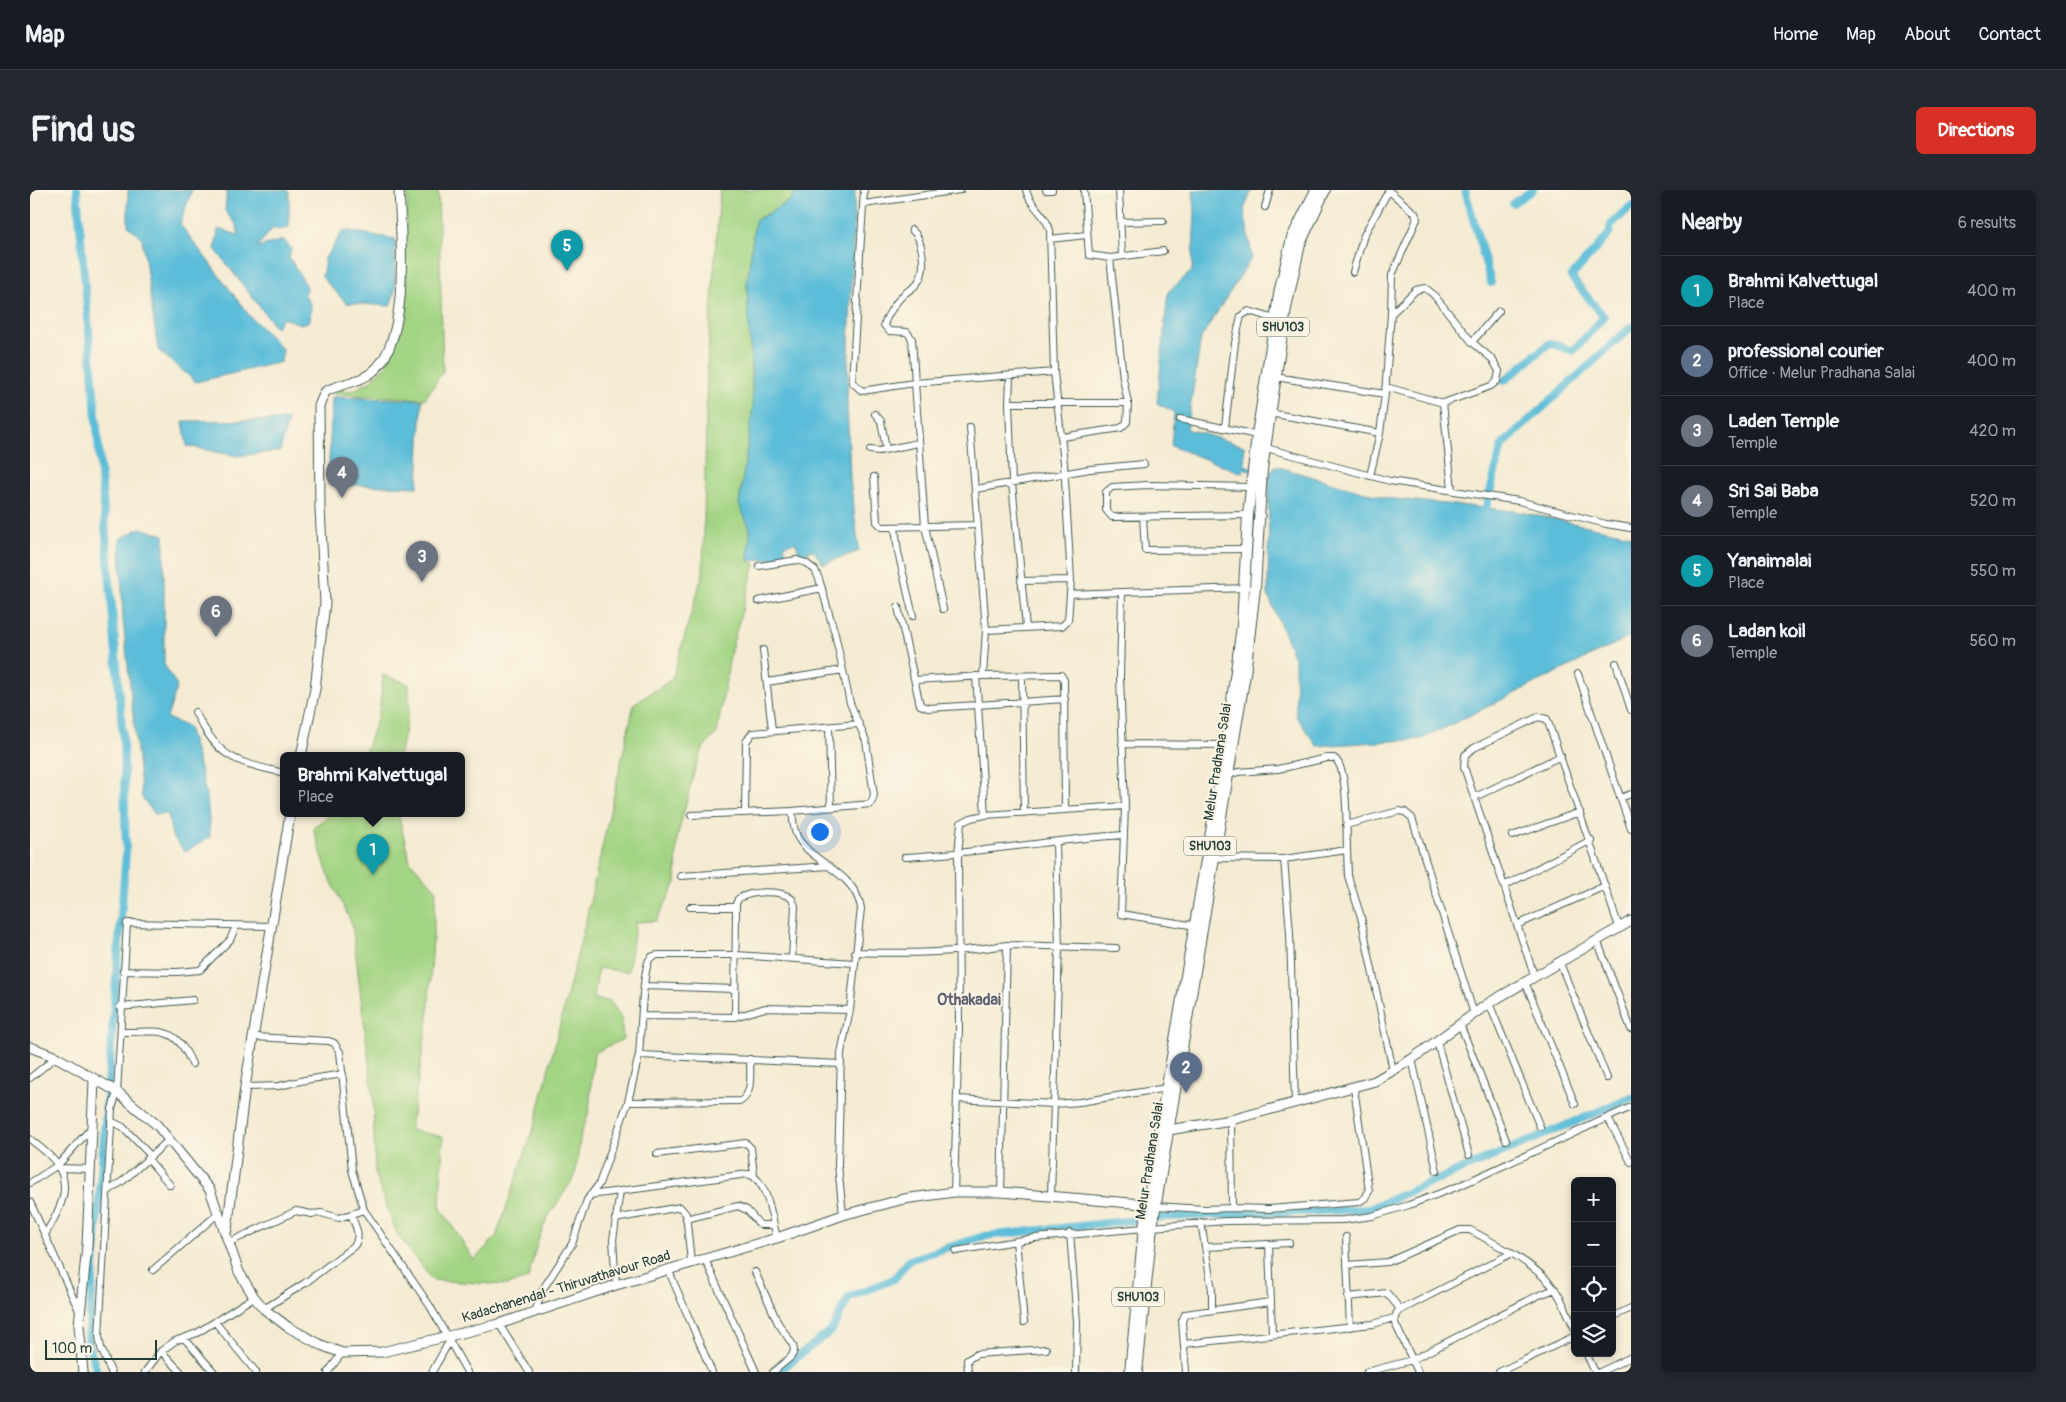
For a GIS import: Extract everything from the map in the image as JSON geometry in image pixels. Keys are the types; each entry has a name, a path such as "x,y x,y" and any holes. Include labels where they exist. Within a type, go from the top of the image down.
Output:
{"main road":[{"path":"302,752 315,688 325,603 320,509 319,406 325,392 371,373 386,355 393,332 402,283 399,190"},
{"name":"Melur Pradhana Salai","path":"1164,1131 1166,1088 1216,858 1229,775 1250,588 1258,472 1258,435 1275,319 1292,238 1316,190"},
{"name":"Melur Pradhana Salai","path":"1130,1372 1150,1217 1200,927 1250,588 1247,550 1248,515 1252,487 1266,448 1275,377 1295,261 1306,226 1325,190"},
{"path":"227,1233 270,926 289,817"},
{"path":"1164,1131 1231,1120 1375,1081 1412,1060 1489,1003 1631,920"},
{"name":"Kadachanendal - Thiruvathavour Road","path":"30,1047 56,1057 116,1092 140,1109 170,1138 210,1190 220,1212 246,1286 254,1297 264,1309 288,1327 321,1345 342,1353 382,1352 450,1338 499,1324 616,1284 777,1238 843,1215 904,1199 954,1192 1051,1195 1150,1217"},
{"path":"82,1372 80,1314 87,1246 92,1127 98,1082"},
{"name":"Melur Pradhana Salai","path":"1138,1372 1150,1217"}],"street":[{"path":"864,190 852,382 854,386 862,391 914,383 1010,377 1054,372"},
{"path":"864,204 960,190"},
{"path":"986,630 1062,626 1066,624 1069,616 1071,580 1065,473 1059,403 1054,372 1050,239 1048,221 1032,204 1026,190"},
{"path":"1046,190 1052,190"},
{"path":"1084,190 1089,255 1110,258 1163,251"},
{"path":"1119,190 1122,256"},
{"path":"1265,208 1270,190"},
{"path":"1353,272 1364,235 1389,190 1411,209 1417,219 1392,275 1385,391 1380,433 1370,476"},
{"path":"1121,222 1163,221"},
{"path":"912,230 919,238 922,247 920,280 900,299 884,325 889,331 907,332 912,339 925,526 943,609"},
{"path":"1050,239 1086,235"},
{"path":"1062,437 1120,428 1127,422 1128,403 1123,378 1110,258"},
{"path":"1275,377 1385,391 1443,403 1491,386 1497,381 1498,366 1472,342 1433,294 1425,288 1416,290 1391,314"},
{"path":"1225,427 1235,343 1241,316 1249,311 1275,319"},
{"path":"1472,342 1499,311"},
{"path":"1010,377 1012,483 1026,627"},
{"path":"1009,403 1128,403"},
{"path":"1443,403 1452,490"},
{"path":"1270,413 1380,433"},
{"path":"875,414 881,421 886,449"},
{"path":"1180,419 1258,435"},
{"path":"970,427 986,630 978,705 985,815"},
{"path":"870,450 874,452 918,442"},
{"path":"1266,448 1390,481 1518,501 1580,518 1631,528"},
{"path":"976,489 1065,473 1144,464"},
{"path":"874,477 877,522 882,527 978,525"},
{"path":"1248,515 1112,517 1107,514 1106,510 1108,488 1148,485 1252,487"},
{"path":"1142,517 1145,550 1247,550"},
{"path":"895,527 898,552 913,616"},
{"path":"691,815 866,806 874,800 868,751 850,703 822,588 815,570 806,563 797,560 759,566"},
{"path":"1021,581 1071,580"},
{"path":"758,601 822,588"},
{"path":"1070,594 1250,588"},
{"path":"1122,592 1120,678 1125,806 1121,914 1200,927"},
{"path":"898,607 919,702 923,707 1065,699"},
{"path":"763,650 772,730"},
{"path":"1616,663 1631,710"},
{"path":"767,682 843,670"},
{"path":"1578,674 1631,829"},
{"path":"915,680 980,676 1061,675 1064,680 1065,699 1065,809"},
{"path":"1022,676 1024,813"},
{"path":"195,712 207,735 224,754 254,766 280,772"},
{"path":"1534,975 1464,767 1465,756 1474,748 1538,717 1544,717 1550,723 1619,927"},
{"path":"745,813 746,742 752,733 858,724"},
{"path":"829,727 831,807"},
{"path":"1122,744 1226,744"},
{"path":"1475,797 1561,756"},
{"path":"1229,775 1238,772 1278,769 1334,758 1341,765 1348,876 1361,918 1393,1072"},
{"path":"1620,798 1631,794"},
{"path":"954,1192 957,1099 958,854 961,823 971,818 985,815 1125,806"},
{"path":"792,811 797,836 845,880 859,898 861,908 850,1010 841,1064 838,1165 843,1215"},
{"path":"1346,825 1399,811 1405,812 1412,818 1474,1014"},
{"path":"1512,836 1580,812"},
{"path":"905,856 958,854 1123,836"},
{"path":"1504,886 1590,840"},
{"path":"1051,1195 1058,948 1056,842"},
{"path":"1216,858 1284,859 1346,850"},
{"path":"1284,859 1290,933 1295,1103"},
{"path":"681,876 829,866"},
{"path":"1516,925 1605,886"},
{"path":"735,1018 736,908 738,899 748,893 778,894 792,899 795,906 792,958"},
{"path":"690,907 736,908"},
{"path":"111,1372 101,1348 99,1336 107,1192 121,1032 120,1007 127,924 270,926"},
{"path":"123,971 177,972 200,970 230,940 236,926"},
{"path":"1597,940 1630,1025"},
{"path":"855,952 916,954 958,952 1007,945 1058,948 1116,948"},
{"path":"1001,1192 1007,945"},
{"path":"535,1312 543,1289 572,1244 590,1195 599,1184 628,1102 639,1055 648,961 654,955 736,954 854,963"},
{"path":"1559,961 1607,1078"},
{"path":"1525,982 1575,1104"},
{"path":"645,986 735,989"},
{"path":"120,1007 193,1000"},
{"path":"1489,1003 1540,1127"},
{"path":"643,1016 735,1018 765,1008 850,1010"},
{"path":"1460,1024 1506,1140"},
{"path":"121,1032 170,1034 184,1045 192,1064"},
{"path":"254,1037 330,1041 334,1043 340,1052 352,1170 364,1210 450,1338 467,1372"},
{"path":"1437,1042 1469,1155"},
{"path":"639,1055 841,1064"},
{"path":"30,1078 56,1057"},
{"path":"628,1102 741,1101 749,1091 750,1059"},
{"path":"1412,1060 1437,1171"},
{"path":"246,1087 279,1086 343,1074"},
{"path":"957,1099 1054,1104 1080,1102 1166,1088"},
{"path":"956,1251 1070,1234 1150,1217 1204,1209 1302,1207 1359,1202 1365,1198 1369,1191 1369,1185 1354,1088"},
{"path":"1150,1217 1201,1222 1304,1222 1344,1220 1372,1216 1409,1205 1459,1186 1631,1108"},
{"path":"1608,1118 1631,1162"},
{"path":"1231,1120 1232,1208"},
{"path":"112,1121 123,1127 170,1185"},
{"path":"30,1184 58,1166 92,1127"},
{"path":"30,1138 58,1166 64,1192 63,1204 46,1233"},
{"path":"107,1192 170,1138"},
{"path":"658,1154 746,1143 751,1148 754,1176"},
{"path":"58,1166 91,1169"},
{"path":"590,1195 748,1174 754,1176 762,1184 777,1238"},
{"path":"616,1284 613,1240 620,1191"},
{"path":"30,1202 46,1233 80,1314"},
{"path":"615,1219 676,1206 684,1210 691,1262"},
{"path":"686,1218 742,1206 760,1225 774,1225"},
{"path":"230,1242 296,1211 312,1214 321,1213 339,1218 364,1210"},
{"path":"153,1270 220,1212"},
{"path":"264,1309 305,1283 358,1242 358,1234 351,1215"},
{"path":"1201,1222 1212,1290 1212,1309"},
{"path":"1347,1265 1388,1262 1466,1229 1535,1269 1555,1289 1571,1322"},
{"path":"1070,1234 1077,1322 1076,1372"},
{"path":"1346,1237 1350,1327"},
{"path":"1016,1241 1024,1322"},
{"path":"1205,1247 1289,1243"},
{"path":"1269,1244 1272,1335"},
{"path":"1184,1344 1382,1323 1394,1318 1400,1309 1510,1254"},
{"path":"705,1259 756,1372"},
{"path":"668,1269 712,1372"},
{"path":"755,1272 778,1323 793,1345 794,1351 791,1357 773,1372"},
{"path":"1367,1372 1412,1360 1537,1296 1555,1289"},
{"path":"1348,1297 1387,1293 1400,1309"},
{"path":"145,1372 161,1351 175,1341 215,1322 254,1297"},
{"path":"1186,1372 1182,1321 1185,1314 1270,1302"},
{"path":"1616,1315 1631,1308"},
{"path":"1394,1318 1418,1372"},
{"path":"215,1322 256,1372"},
{"path":"499,1324 529,1372"},
{"path":"184,1338 214,1372"},
{"path":"434,1371 450,1338"},
{"path":"1499,1372 1571,1338"},
{"path":"968,1372 967,1360 977,1354 1046,1349"},
{"path":"161,1351 182,1372"},
{"path":"328,1372 342,1353"},
{"path":"1588,1357 1595,1372"},
{"path":"1600,1372 1631,1357"}],"green space":[{"path":"408,190 438,190 443,371 425,399 334,394 336,389 352,391 371,381 387,364 400,331"},
{"path":"720,190 796,190 791,200 755,221 747,284 753,407 739,504 750,529 748,561 755,564 731,650 717,733 704,747 696,765 677,838 676,883 656,921 636,922 628,972 598,968 594,999 610,1001 621,1017 623,1039 594,1053 589,1112 581,1133 575,1176 548,1217 538,1240 528,1279 506,1285 432,1280 397,1234 375,1175 373,1096 352,924 328,874 313,827 328,817 399,817 410,861 436,889 428,1018 410,1130 443,1137 440,1207 474,1260 496,1237 535,1124 585,924 634,704 672,679 703,573 707,366"},
{"path":"383,675 409,684 409,710 400,752 365,752 379,713"}],"water":[{"path":"128,190 192,190 180,224 249,315 283,350 281,362 196,382 158,350 142,238 128,226"},
{"path":"227,190 286,190 289,192 289,227 280,230 274,227 257,247 284,240 291,248 289,257 307,287 304,294 311,305 310,321 301,324 282,318 276,328 215,249 218,229 239,235 236,224 225,211"},
{"path":"796,190 855,190 847,400 850,479 859,551 823,564 813,550 800,554 795,542 784,545 787,557 748,561 750,529 739,504 753,407 747,284 755,221 791,200"},
{"path":"1193,190 1252,190 1244,210 1252,257 1201,338 1187,429 1244,446 1245,465 1269,475 1275,466 1386,498 1515,511 1631,535 1631,636 1422,739 1317,746 1296,716 1295,660 1268,595 1269,478 1244,468 1242,473 1171,446 1174,412 1157,403 1168,292 1192,271 1195,212"},
{"path":"344,230 395,239 395,291 390,306 346,303 322,277 325,258"},
{"path":"332,397 422,400 418,487 328,484"},
{"path":"288,420 280,451 237,456 187,446 183,421"},
{"path":"140,528 164,535 164,664 177,686 167,718 188,727 203,781 210,823 210,837 185,852 172,836 168,814 155,814 142,798 123,620 120,539"}],"waterway":[{"path":"77,190 123,738 126,852 88,1343 97,1372"},
{"path":"1465,190 1491,283"},
{"path":"1513,203 1533,190"},
{"path":"1504,381 1550,343 1573,351 1604,317 1571,277 1609,234 1611,225 1631,206"},
{"path":"1478,512 1486,508 1502,445 1631,327"},
{"path":"778,1372 832,1330 849,1297 894,1279 909,1260 984,1236 1166,1217 1368,1209 1631,1098"}],"place":[{"name":"Yanaimalai","path":"567,271"},
{"name":"Sri Sai Baba","path":"342,498"},
{"name":"Laden Temple","path":"422,582"},
{"name":"Ladan koil","path":"216,637"},
{"name":"Brahmi Kalvettugal","path":"373,875"},
{"name":"professional courier","path":"1186,1093"}],"district":[{"name":"Othakadai","path":"969,999"}]}
